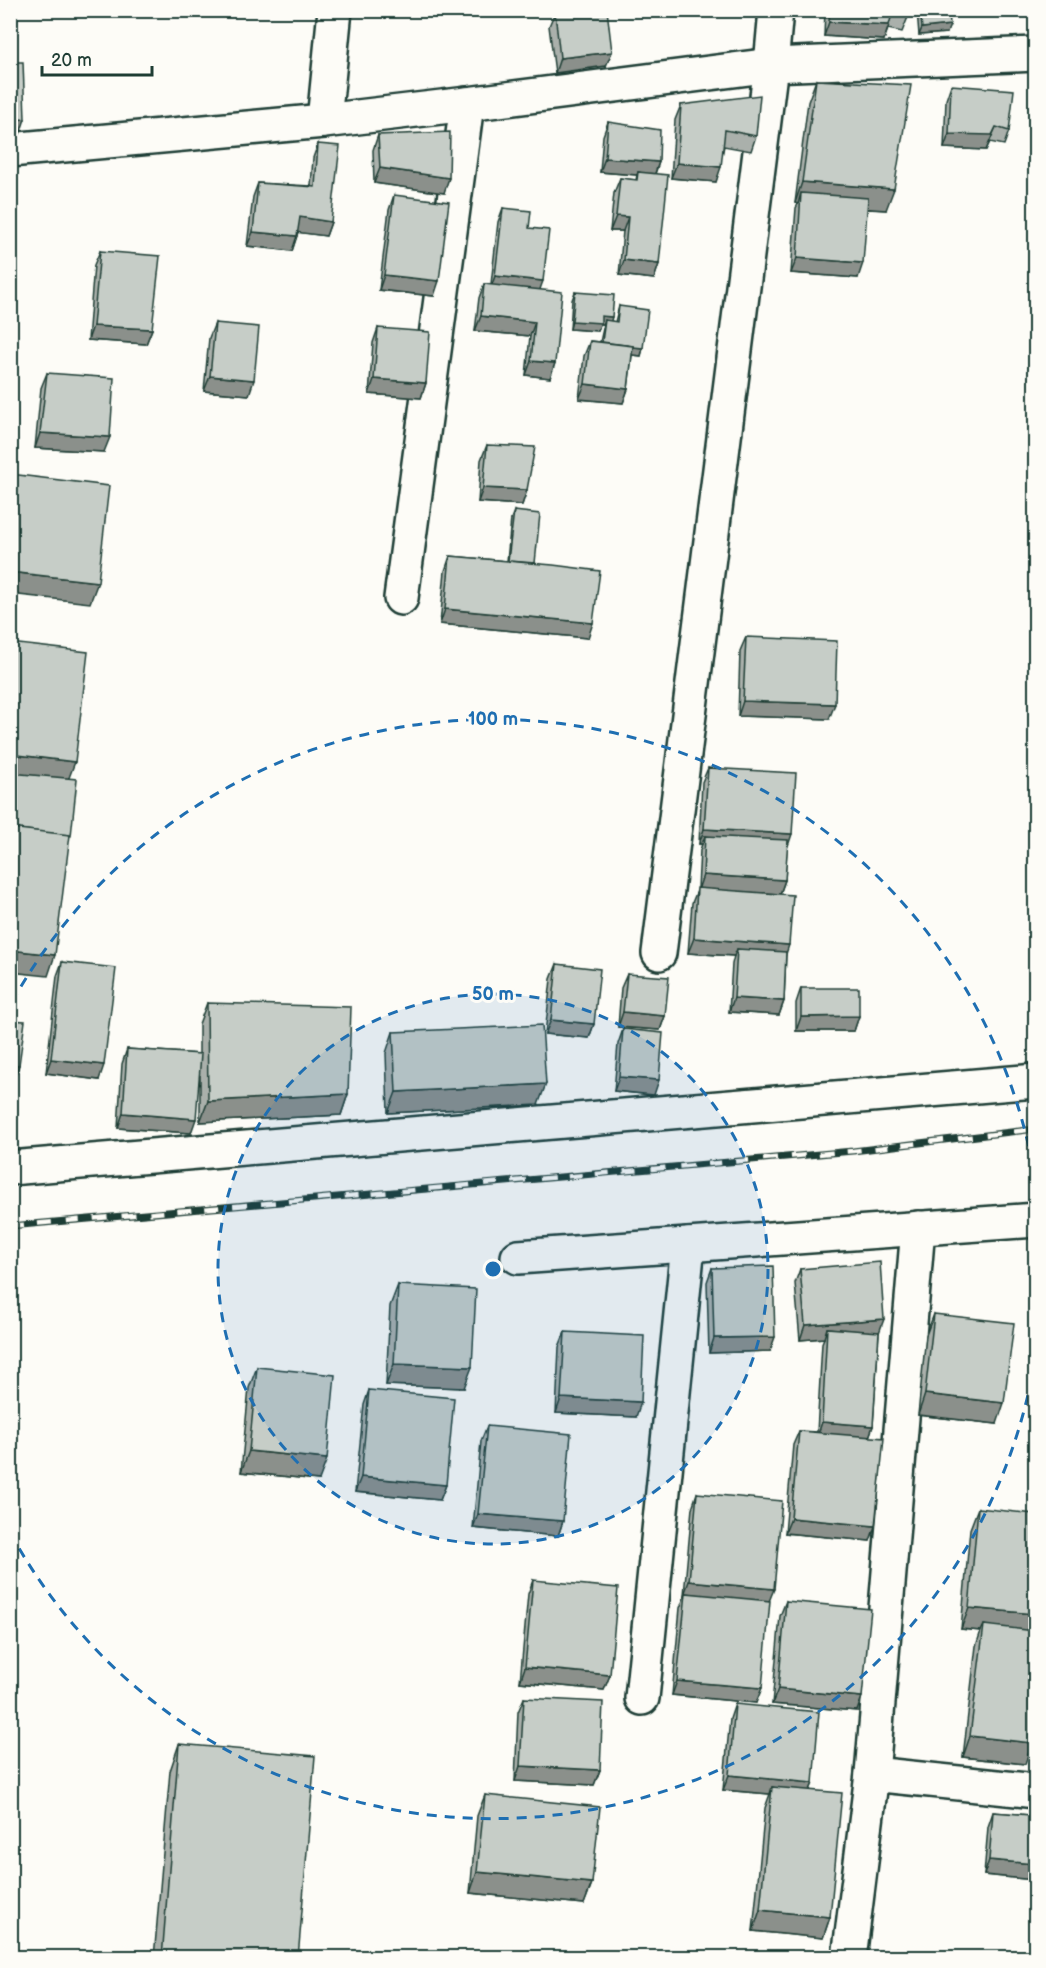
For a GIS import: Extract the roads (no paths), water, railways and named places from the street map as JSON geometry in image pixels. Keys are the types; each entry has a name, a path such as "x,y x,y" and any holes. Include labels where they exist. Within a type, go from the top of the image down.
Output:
{"street":[{"path":"324,121 335,10"},
{"path":"659,953 776,10"},
{"path":"10,150 324,121 771,64 1035,54"},
{"path":"400,598 467,104"},
{"path":"10,1168 1035,1081"},
{"path":"518,1257 1035,1220"},
{"path":"849,1958 872,1774 918,1228"},
{"path":"642,1698 688,1245"},
{"path":"872,1774 1035,1791"}],"railway":[{"path":"10,1226 853,1151 1036,1129"}]}
